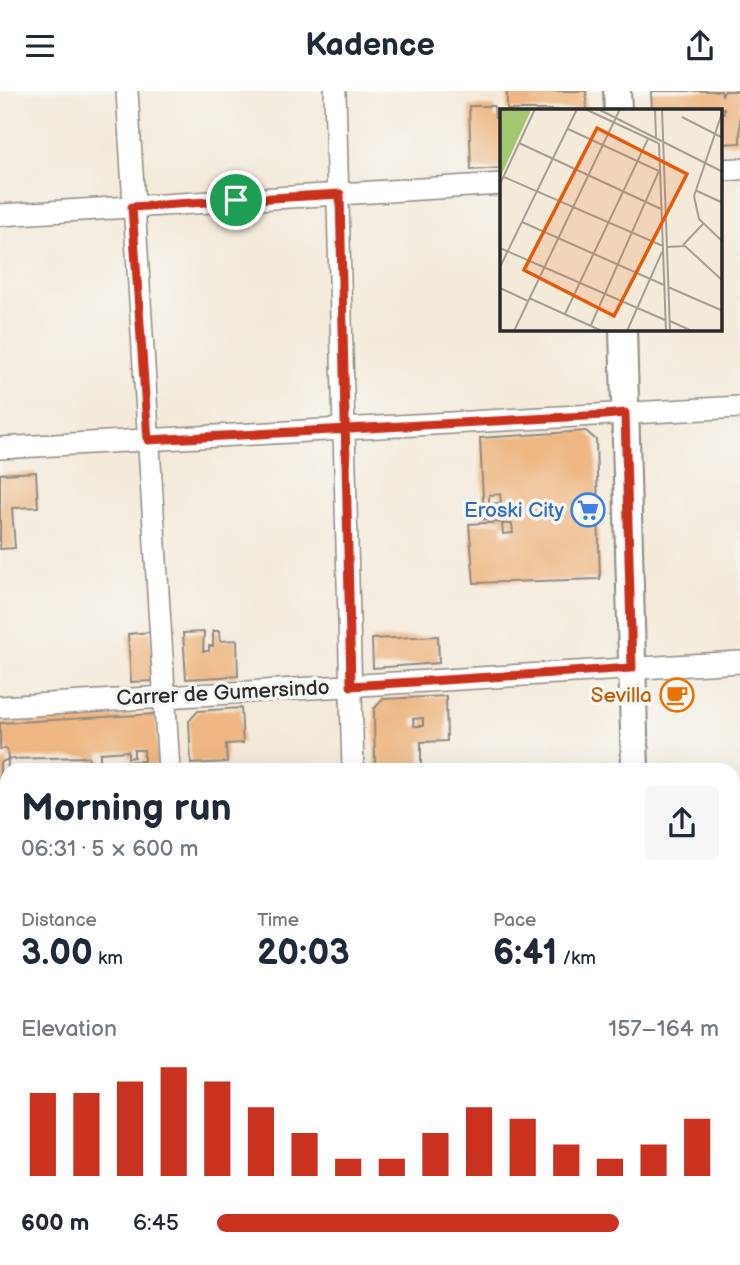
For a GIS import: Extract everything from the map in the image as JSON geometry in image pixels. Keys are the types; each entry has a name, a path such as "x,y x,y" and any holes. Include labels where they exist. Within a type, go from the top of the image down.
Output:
{"street":[{"path":"127,91 132,207 169,763"},
{"path":"335,91 340,194 354,763"},
{"path":"617,91 618,109"},
{"path":"722,170 740,169"},
{"path":"0,215 500,184"},
{"path":"623,331 635,763"},
{"path":"0,448 740,407"},
{"name":"Carrer de Gumersindo","path":"0,707 740,662"}],"building":[{"path":"507,91 586,91 587,109 507,109"},
{"path":"651,91 721,91 722,95 725,91 740,91 740,143 722,144 724,108 652,109"},
{"path":"469,106 494,106 495,118 500,118 500,168 471,170"},
{"path":"586,431 596,440 600,579 474,583 469,524 502,522 502,519 484,519 480,438","holes":["500,494 501,503 489,504 489,495","502,524 512,524 513,533 503,534"]},
{"path":"36,472 38,507 12,508 15,548 0,549 0,474"},
{"path":"213,631 219,631 220,641 237,640 238,676 186,679 183,633 204,632 203,651 209,651 209,646 213,646"},
{"path":"151,632 154,681 131,682 128,634"},
{"path":"438,636 439,663 373,668 372,639"},
{"path":"446,696 447,741 421,742 421,763 375,763 374,709 383,699","holes":["423,718 423,726 414,726 413,719"]},
{"path":"241,708 243,743 226,744 227,762 191,763 189,721 198,711"},
{"path":"156,714 159,763 128,763 144,761 144,750 134,750 134,757 128,758 128,751 100,753 100,763 90,763 91,760 87,757 8,759 7,749 0,749 0,723"}],"place":[{"name":"Eroski City","path":"588,510"},
{"name":"Sevilla","path":"677,695"}],"route":[{"path":"236,200 132,207 148,440 345,429 604,415 625,413 632,668 351,686 345,429 344,351 340,194 236,200"}]}
